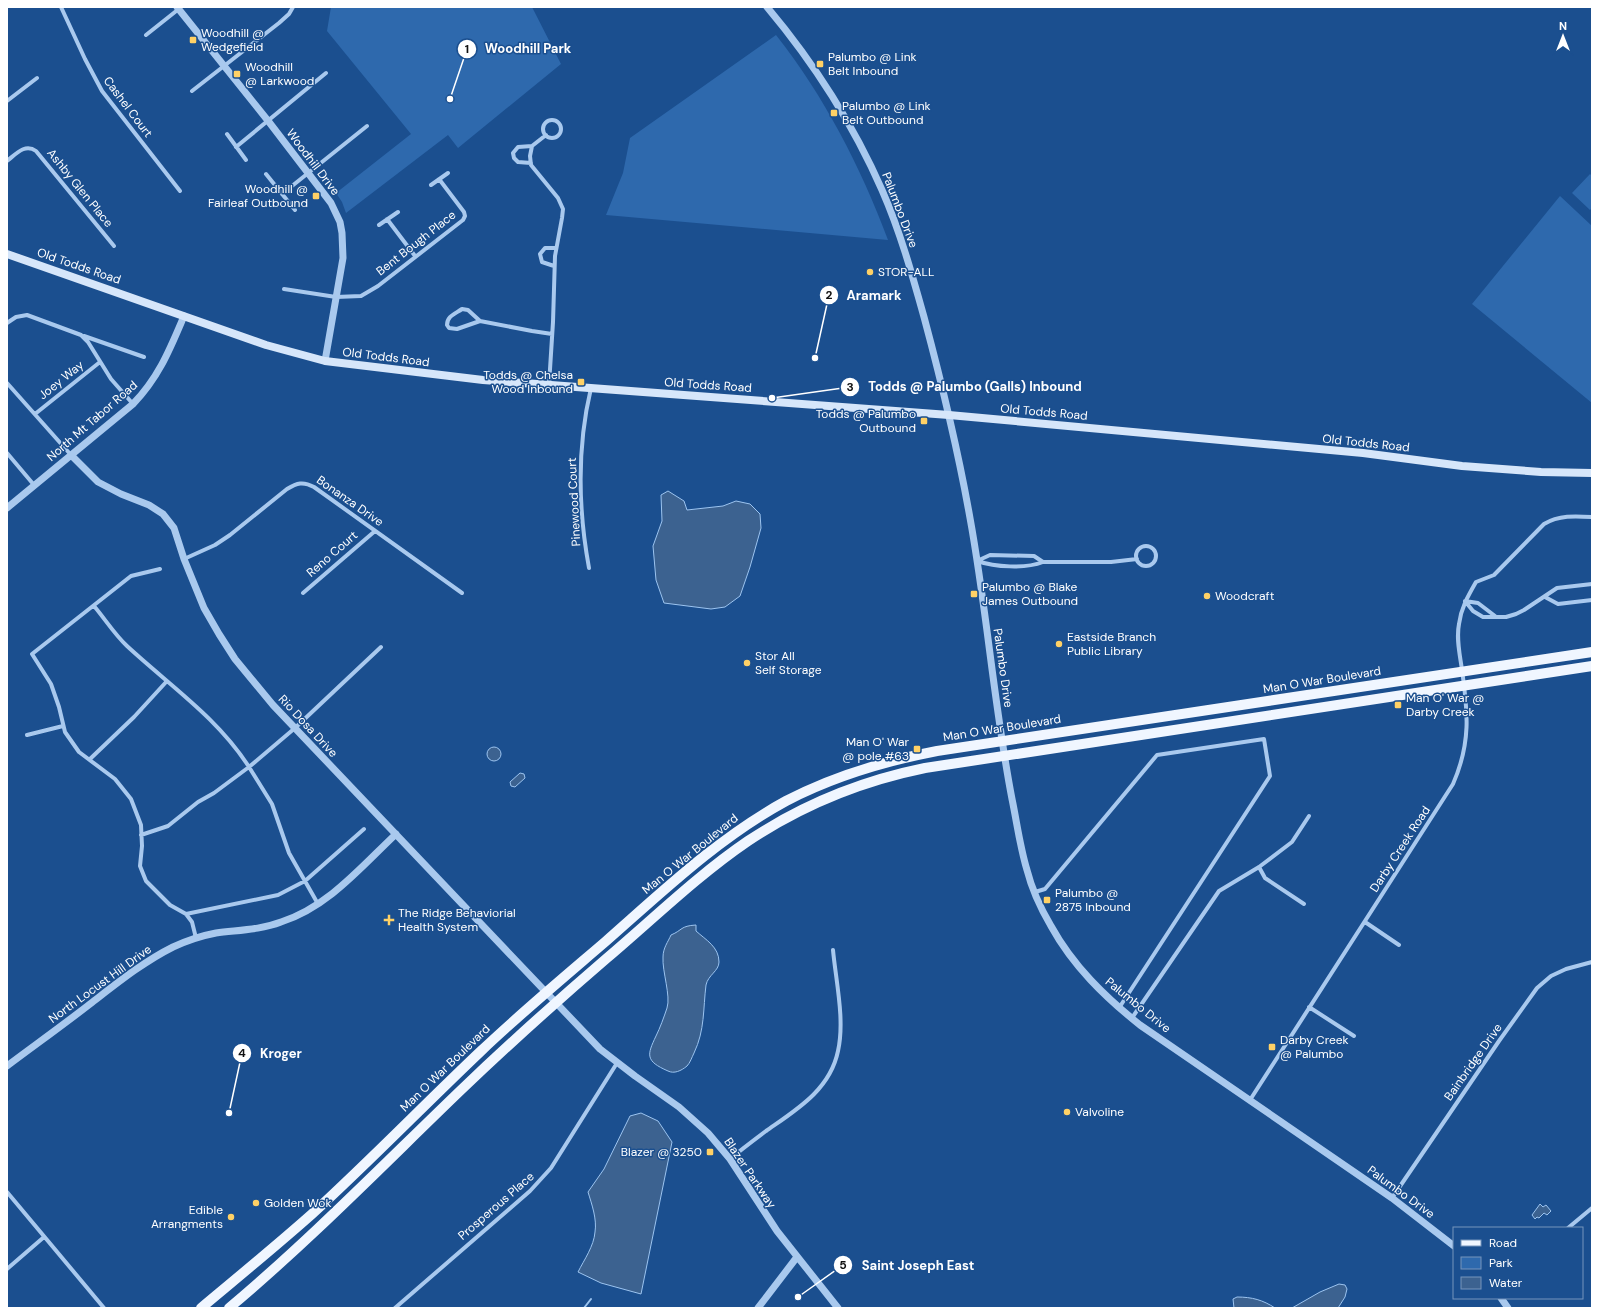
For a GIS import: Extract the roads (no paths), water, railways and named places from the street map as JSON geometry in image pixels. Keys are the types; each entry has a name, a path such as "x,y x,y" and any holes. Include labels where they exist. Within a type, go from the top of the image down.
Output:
{"main road":[{"name":"Old Todds Road","path":"7,254 266,345 325,361 468,378 949,415 1363,453 1462,466 1541,472 1592,473"},
{"name":"Man O War Boulevard","path":"201,1308 311,1214 387,1143 480,1052 702,857 746,826 787,801 831,781 879,764 918,755 1592,652"},
{"name":"Man O War Boulevard","path":"229,1308 332,1215 460,1090 557,1002 708,871 746,842 787,818 841,791 918,769 1592,666"}],"street":[{"name":"Cashel Court","path":"61,7 85,59 102,91 180,191"},
{"path":"192,91 289,14 293,7"},
{"name":"Palumbo Drive","path":"767,7 797,45 831,93 858,139 882,191 901,240 919,298 949,415 962,477 977,561 1004,756 1026,869 1051,926 1071,957 1119,1008 1392,1198 1453,1245"},
{"path":"146,35 179,8"},
{"name":"Woodhill Drive","path":"179,8 222,66 269,122 331,203 340,222 343,258 325,361"},
{"path":"236,147 269,122 326,73"},
{"path":"7,101 37,78"},
{"path":"554,121 558,123 560,132 557,136 551,138 546,135 543,127 546,123 554,121"},
{"path":"282,194 367,126"},
{"path":"226,134 246,160"},
{"path":"531,163 518,162 514,158 513,153 518,147 532,146 546,135"},
{"path":"532,146 530,153 531,163 534,170 561,204 562,218 554,266 549,385"},
{"name":"Ashby Glen Place","path":"7,161 23,149 33,148 114,246"},
{"path":"431,185 448,173"},
{"path":"266,174 296,210"},
{"name":"Bent Bough Place","path":"284,289 336,297 353,297 367,292 459,224 465,216 461,207 439,179"},
{"path":"379,225 398,212"},
{"path":"387,219 415,256"},
{"path":"554,266 542,262 540,254 545,248 556,248"},
{"path":"480,321 468,310 462,309 448,319 447,325 449,328 457,329 480,321 552,334"},
{"path":"7,323 16,317 26,315 144,356"},
{"name":"North Mt Tabor Road","path":"7,508 133,404 159,371 184,316"},
{"path":"81,335 88,342 111,378 133,404"},
{"name":"Joey Way","path":"35,414 100,362"},
{"path":"7,383 71,455"},
{"name":"Pinewood Court","path":"589,568 580,479 583,429 591,388"},
{"path":"7,453 34,485"},
{"name":"Rio Dosa Drive","path":"71,455 98,482 121,494 149,505 163,514 174,528 184,559 204,608 235,659 268,699 295,728 557,1002"},
{"name":"Bonanza Drive","path":"184,559 215,545 296,483 303,483 314,487 462,593"},
{"name":"Darby Creek Road","path":"1250,1100 1447,795 1459,770 1464,754 1467,730 1458,634 1462,611 1476,582 1494,575 1544,524 1552,519 1561,517 1592,517"},
{"name":"Reno Court","path":"303,593 375,531"},
{"path":"1142,547 1149,547 1155,552 1155,559 1150,564 1142,564 1137,559 1137,552 1142,547"},
{"path":"977,561 990,555 1034,556 1043,562"},
{"path":"977,561 991,566 1034,566 1043,562 1111,562 1137,559"},
{"path":"160,569 131,576 32,654 51,684 60,708 65,732 80,752 115,779 131,799 141,824 140,866 146,881 170,905 186,914 192,922 196,938"},
{"path":"1466,601 1473,611 1483,617 1506,617 1516,614 1557,588 1592,584"},
{"path":"1545,597 1558,604 1592,600"},
{"path":"1466,601 1478,603 1495,616"},
{"path":"94,606 126,645 203,712 249,767 272,804 289,853 318,904"},
{"path":"141,835 168,826 198,802 214,794 249,767 295,728 381,647"},
{"path":"90,759 134,717 167,680"},
{"path":"27,736 63,726"},
{"path":"1035,892 1045,889 1157,755 1264,739 1270,776 1119,1008"},
{"path":"1132,1018 1219,891 1259,867 1292,842 1309,816"},
{"path":"186,914 278,894 305,881 364,829"},
{"name":"North Locust Hill Drive","path":"7,1066 114,985 155,957 187,940 216,933 253,929 282,922 318,904 345,883 396,834"},
{"path":"1259,867 1265,878 1304,904"},
{"path":"1365,922 1399,945"},
{"path":"730,1159 755,1139 805,1104 821,1086 833,1066 838,1052 840,1032 840,1011 833,950"},
{"name":"Bainbridge Drive","path":"1392,1198 1537,988 1551,976 1566,968 1592,962"},
{"name":"Blazer Parkway","path":"557,1002 589,1037 617,1063 689,1114 708,1133 730,1159 777,1231 838,1308"},
{"path":"1309,1007 1354,1036"},
{"name":"Prosperous Place","path":"395,1308 543,1178 617,1063"},
{"path":"7,1192 104,1308"},
{"path":"1569,1227 1592,1208"},
{"path":"7,1269 44,1237"},
{"path":"758,1308 797,1257"},
{"path":"1502,1299 1508,1308"}],"water":[{"path":"668,491 684,501 687,510 723,506 736,501 750,504 760,514 761,528 740,596 725,607 711,609 664,603 656,580 653,546 662,521 661,495"},
{"path":"491,747 497,747 501,751 501,757 497,761 491,761 487,757 487,751"},
{"path":"520,773 524,774 525,778 515,787 511,786 510,782"},
{"path":"696,925 696,931 711,944 717,952 719,965 709,978 706,985 702,1028 698,1044 690,1062 678,1072 670,1072 655,1064 650,1057 651,1048 668,1003 663,954 671,935 684,927"},
{"path":"641,1113 658,1121 672,1142 641,1294 601,1283 578,1272 591,1248 595,1232 595,1217 588,1192 604,1169 630,1116"},
{"path":"1540,1204 1543,1207 1546,1205 1551,1211 1547,1215 1544,1213 1539,1218 1537,1217 1535,1219 1532,1215"},
{"path":"1339,1284 1345,1285 1347,1289 1345,1297 1338,1308 1292,1308 1320,1292"},
{"path":"1237,1297 1257,1300 1275,1308 1234,1308 1233,1299"}],"waterway":[{"path":"584,1308 591,1299"}],"place":[{"name":"Woodhill @ Wedgefield","path":"193,40"},
{"name":"Palumbo @ Link Belt Inbound","path":"820,64"},
{"name":"Woodhill @ Larkwood","path":"237,74"},
{"name":"Woodhill Park","path":"450,99"},
{"name":"Palumbo @ Link Belt Outbound","path":"834,113"},
{"name":"Woodhill @ Fairleaf Outbound","path":"316,196"},
{"name":"STOR-ALL","path":"870,272"},
{"name":"Aramark","path":"815,358"},
{"name":"Todds @ Chelsa Wood Inbound","path":"581,382"},
{"name":"Todds @ Palumbo (Galls) Inbound","path":"772,398"},
{"name":"Todds @ Palumbo Outbound","path":"924,421"},
{"name":"Palumbo @ Blake James Outbound","path":"974,594"},
{"name":"Woodcraft","path":"1207,596"},
{"name":"Eastside Branch Public Library","path":"1059,644"},
{"name":"Stor All Self Storage","path":"747,663"},
{"name":"Man O' War @ Darby Creek","path":"1398,705"},
{"name":"Man O' War @ pole #63","path":"917,749"},
{"name":"Palumbo @ 2875 Inbound","path":"1047,900"},
{"name":"The Ridge Behaviorial Health System","path":"389,920"},
{"name":"Darby Creek @ Palumbo","path":"1272,1047"},
{"name":"Valvoline","path":"1067,1112"},
{"name":"Kroger","path":"229,1113"},
{"name":"Blazer @ 3250","path":"710,1152"},
{"name":"Golden Wok","path":"256,1203"},
{"name":"Edible Arrangments","path":"231,1217"},
{"name":"Saint Joseph East","path":"798,1297"}]}
